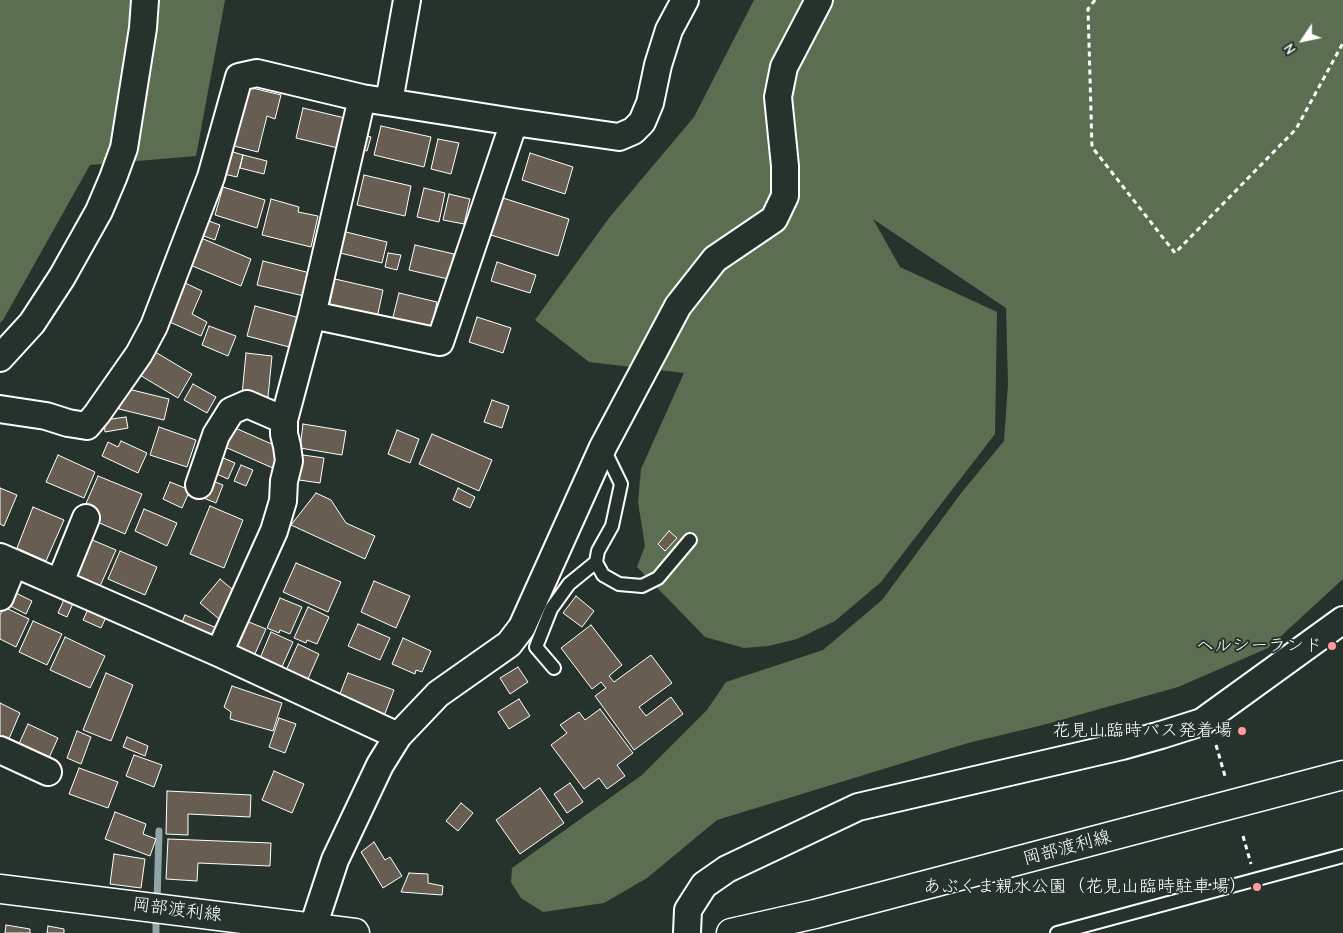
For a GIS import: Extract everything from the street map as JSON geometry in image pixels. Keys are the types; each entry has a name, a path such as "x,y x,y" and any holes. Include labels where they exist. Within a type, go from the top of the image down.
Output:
{"main road":[{"name":"岡部渡利線","path":"731,933 815,914 1343,775"},
{"name":"岡部渡利線","path":"0,889 355,933"}],"street":[{"path":"0,358 32,323 62,277 99,211 113,178 124,148 143,28 145,0"},
{"path":"389,102 407,0"},
{"path":"0,409 46,416 87,426 97,414 139,354 154,326 211,178 239,77 257,72 362,98 619,137 633,131 642,122 650,103 658,65 669,30 684,0"},
{"path":"312,927 335,860 380,765 398,736 438,694 509,644 522,627 603,447 678,306 715,259 774,219 785,196 785,166 778,97 784,67 819,0"},
{"path":"219,652 274,531 283,501 288,461 284,420 312,315 362,98"},
{"path":"312,315 440,342 514,122"},
{"path":"199,485 216,435 231,411 247,404 284,420"},
{"path":"60,582 86,518"},
{"path":"0,597 7,560 219,652 398,736"},
{"path":"687,933 688,910 704,885 727,869 858,807 1122,746 1161,736 1202,722 1343,620"},
{"path":"0,750 48,772"}],"lane":[{"path":"603,447 622,484 612,526 598,551 596,562 602,574 619,584 642,586 658,578 690,540"},
{"path":"554,668 536,647 551,609 569,584 596,562"},
{"path":"1058,933 1343,856"}],"path":[{"path":"1095,0 1088,9 1092,147 1175,253 1296,129 1343,43"},
{"path":"1216,745 1225,776"},
{"path":"1243,836 1255,880"}],"green space":[{"path":"0,0 225,0 196,156 90,165 0,323"},
{"path":"754,0 1343,0 1343,579 1268,648 1178,687 1043,725 968,743 717,820 647,878 604,903 543,912 521,898 511,882 512,868 642,775 707,710 726,682 823,650 882,600 962,492 1004,441 1008,384 1006,308 873,219 900,267 997,312 995,434 881,582 835,621 797,639 768,646 744,648 705,637 637,567 645,546 638,502 641,469 684,373 589,362 535,320 609,218 694,117"}],"building":[{"path":"248,87 281,95 275,119 267,116 258,152 234,146"},
{"path":"303,108 345,118 338,148 296,138"},
{"path":"381,126 431,137 424,167 374,155"},
{"path":"363,135 371,137 367,151 360,149"},
{"path":"438,139 459,143 451,174 431,169"},
{"path":"230,151 243,155 237,177 224,174"},
{"path":"530,153 573,167 565,194 522,180"},
{"path":"243,155 267,161 264,174 240,168"},
{"path":"364,175 411,186 405,216 357,205"},
{"path":"223,187 265,200 257,228 215,215"},
{"path":"424,188 445,193 439,222 417,217"},
{"path":"449,194 470,199 464,224 443,220"},
{"path":"503,198 569,219 558,256 491,235"},
{"path":"271,199 299,207 298,212 318,216 311,247 262,235"},
{"path":"206,220 220,225 215,240 201,235"},
{"path":"346,232 387,242 382,263 340,253"},
{"path":"201,238 251,259 241,286 190,265"},
{"path":"415,245 454,254 448,279 409,270"},
{"path":"388,253 401,255 397,270 385,267"},
{"path":"263,261 310,273 304,296 257,285"},
{"path":"497,262 536,275 530,293 491,281"},
{"path":"335,279 383,290 377,318 329,307"},
{"path":"181,281 202,291 192,314 207,322 201,336 163,319"},
{"path":"399,293 437,302 431,330 392,321"},
{"path":"255,306 300,318 293,348 247,336"},
{"path":"477,317 511,328 503,353 469,342"},
{"path":"209,326 236,336 228,356 202,345"},
{"path":"152,350 192,374 178,398 138,374"},
{"path":"246,353 272,356 268,397 242,395"},
{"path":"193,384 216,397 207,413 184,400"},
{"path":"124,388 169,399 164,420 119,409"},
{"path":"492,400 509,406 502,428 484,422"},
{"path":"126,417 128,428 105,432 104,420"},
{"path":"303,424 346,431 342,455 300,448"},
{"path":"159,427 196,440 187,467 150,455"},
{"path":"233,427 283,449 275,469 225,447"},
{"path":"397,430 419,439 410,463 388,454"},
{"path":"432,434 492,460 479,491 419,464"},
{"path":"121,441 147,453 138,473 102,456 108,442 118,447"},
{"path":"58,455 95,472 84,498 46,482"},
{"path":"303,455 324,458 320,483 299,480"},
{"path":"219,456 235,463 228,479 212,472"},
{"path":"241,465 253,470 246,486 234,481"},
{"path":"98,476 142,494 125,534 81,515"},
{"path":"208,479 223,485 216,503 201,497"},
{"path":"170,482 190,490 182,508 163,499"},
{"path":"0,488 17,495 4,526 0,524"},
{"path":"458,488 475,497 470,508 453,500"},
{"path":"316,493 331,500 346,523 375,536 365,559 291,525"},
{"path":"210,506 243,520 224,568 190,554"},
{"path":"33,507 64,520 46,561 17,548"},
{"path":"144,509 177,523 167,546 135,531"},
{"path":"669,531 677,538 665,551 658,544"},
{"path":"90,539 116,550 97,593 72,582"},
{"path":"120,551 157,567 145,595 108,579"},
{"path":"296,563 341,582 328,612 283,592"},
{"path":"220,579 239,595 219,619 200,603"},
{"path":"374,581 410,596 396,628 361,612"},
{"path":"14,592 32,601 26,614 8,605"},
{"path":"66,595 75,599 67,617 58,613"},
{"path":"576,596 594,611 582,627 563,613"},
{"path":"280,598 302,607 290,634 280,630 279,633 267,628"},
{"path":"90,605 108,613 101,628 83,620"},
{"path":"4,607 29,619 16,647 0,639 0,615"},
{"path":"308,607 329,617 317,644 307,640 306,643 294,638"},
{"path":"185,615 217,628 211,642 179,629"},
{"path":"244,620 266,629 254,656 231,650"},
{"path":"33,621 62,634 47,665 19,652"},
{"path":"358,624 390,638 380,660 348,646"},
{"path":"591,625 622,665 609,676 614,682 651,655 672,683 639,707 646,716 671,697 683,714 634,750 595,696 606,688 601,682 592,689 561,648"},
{"path":"271,632 293,642 281,669 258,663"},
{"path":"65,637 105,656 90,688 50,670"},
{"path":"403,638 431,651 422,672 416,670 415,674 392,664"},
{"path":"298,644 319,654 307,681 284,675"},
{"path":"518,667 528,682 510,694 500,678"},
{"path":"106,673 133,685 111,741 83,730"},
{"path":"348,673 394,690 384,716 338,699"},
{"path":"232,686 282,703 273,731 230,719 231,712 224,707"},
{"path":"519,699 530,716 509,729 498,712"},
{"path":"0,703 20,713 8,741 0,737"},
{"path":"600,709 633,753 617,765 625,776 607,789 599,778 584,789 551,745 567,733 560,725 579,712 585,720"},
{"path":"279,718 296,724 285,753 269,747"},
{"path":"28,724 58,738 48,760 18,746"},
{"path":"77,731 91,737 81,764 67,758"},
{"path":"127,737 148,746 145,756 123,747"},
{"path":"134,755 162,765 154,787 126,776"},
{"path":"79,768 118,782 108,808 69,794"},
{"path":"274,771 304,784 292,813 262,800"},
{"path":"570,783 583,802 567,813 554,794"},
{"path":"540,788 564,823 520,854 496,820"},
{"path":"167,791 251,795 250,817 188,814 188,835 166,834"},
{"path":"461,803 473,813 458,831 446,821"},
{"path":"115,812 146,824 143,834 156,839 150,856 105,839"},
{"path":"168,839 271,843 270,866 198,863 197,881 166,879"},
{"path":"374,842 385,860 390,857 402,876 383,888 361,852"},
{"path":"114,854 145,859 141,888 110,884"},
{"path":"409,873 428,874 428,883 443,886 442,895 401,892"},
{"path":"6,925 30,929 30,933 5,933"},
{"path":"48,926 64,929 64,933 47,933"}],"waterway":[{"path":"157,903 159,831"},
{"path":"156,914 156,933"}],"place":[{"name":"ヘルシーランド","path":"1332,646"},
{"name":"花見山臨時バス発着場","path":"1242,731"},
{"name":"あぶくま親水公園（花見山臨時駐車場）","path":"1257,887"}]}
